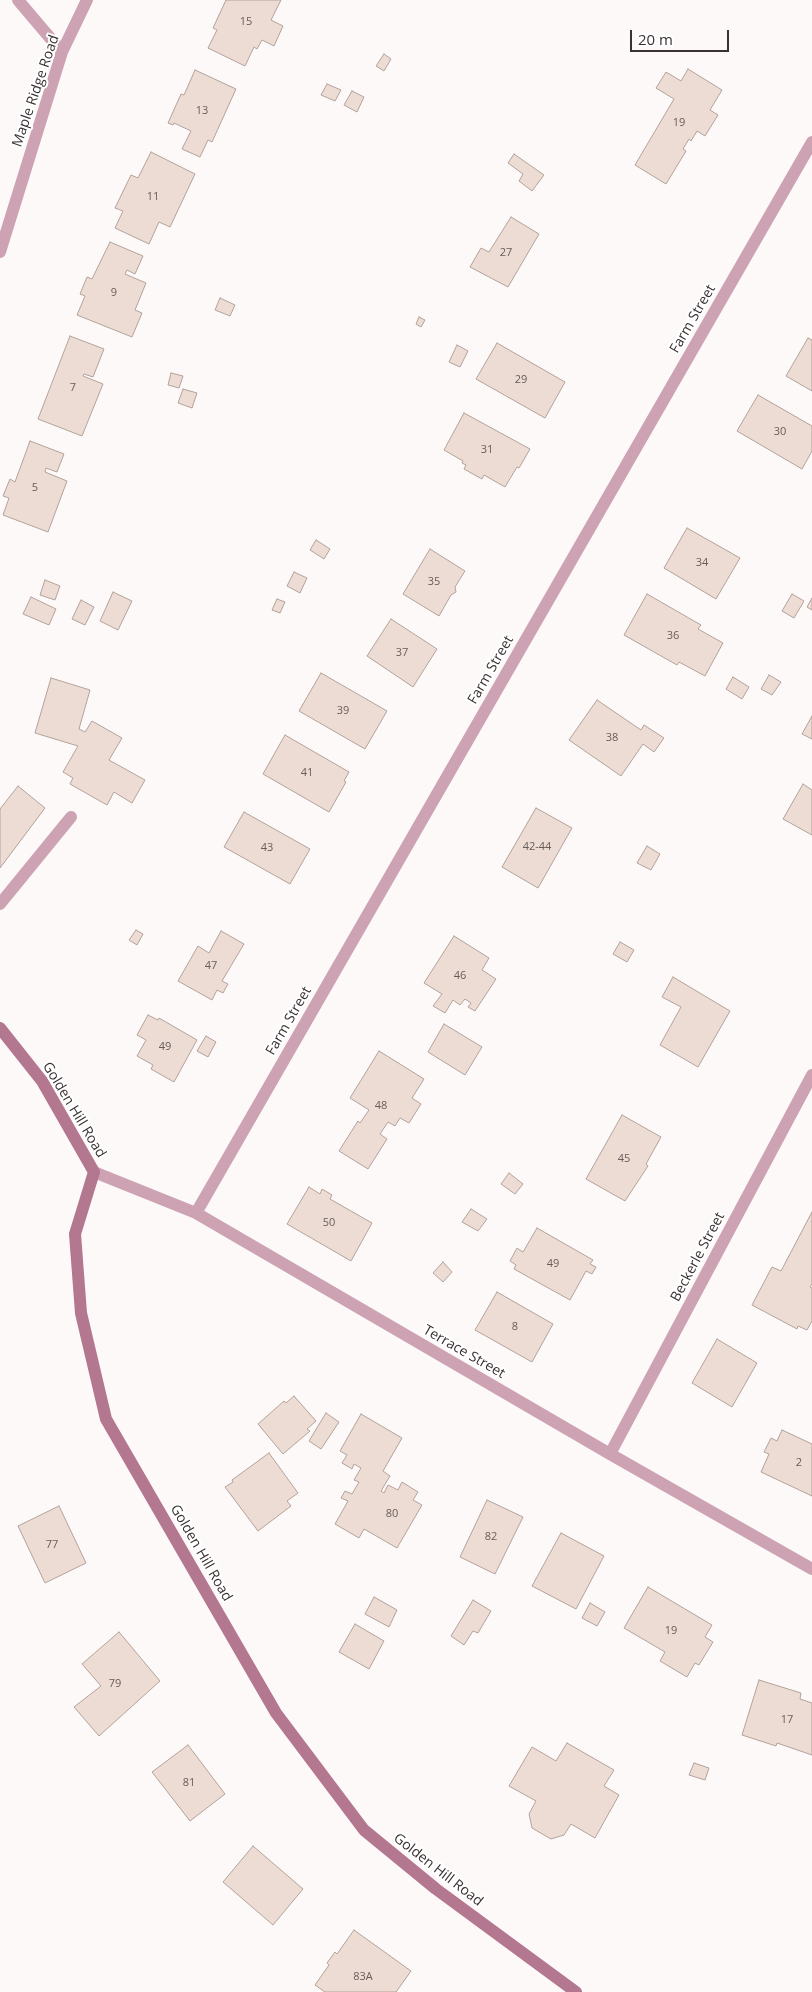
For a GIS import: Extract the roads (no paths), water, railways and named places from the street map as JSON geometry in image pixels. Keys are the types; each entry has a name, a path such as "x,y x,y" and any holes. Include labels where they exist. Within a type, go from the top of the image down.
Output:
{"street":[{"path":"18,0 62,52"},
{"name":"Maple Ridge Road","path":"0,252 62,52 87,0"},
{"name":"Farm Street","path":"196,1213 812,142"},
{"path":"0,904 71,817"},
{"name":"Golden Hill Road","path":"0,1028 42,1081 94,1172 75,1234 81,1313 106,1419 272,1705 364,1830 436,1889 576,1992"},
{"name":"Beckerle Street","path":"610,1454 812,1075"},
{"name":"Terrace Street","path":"94,1172 196,1213 610,1454 812,1569"}]}
